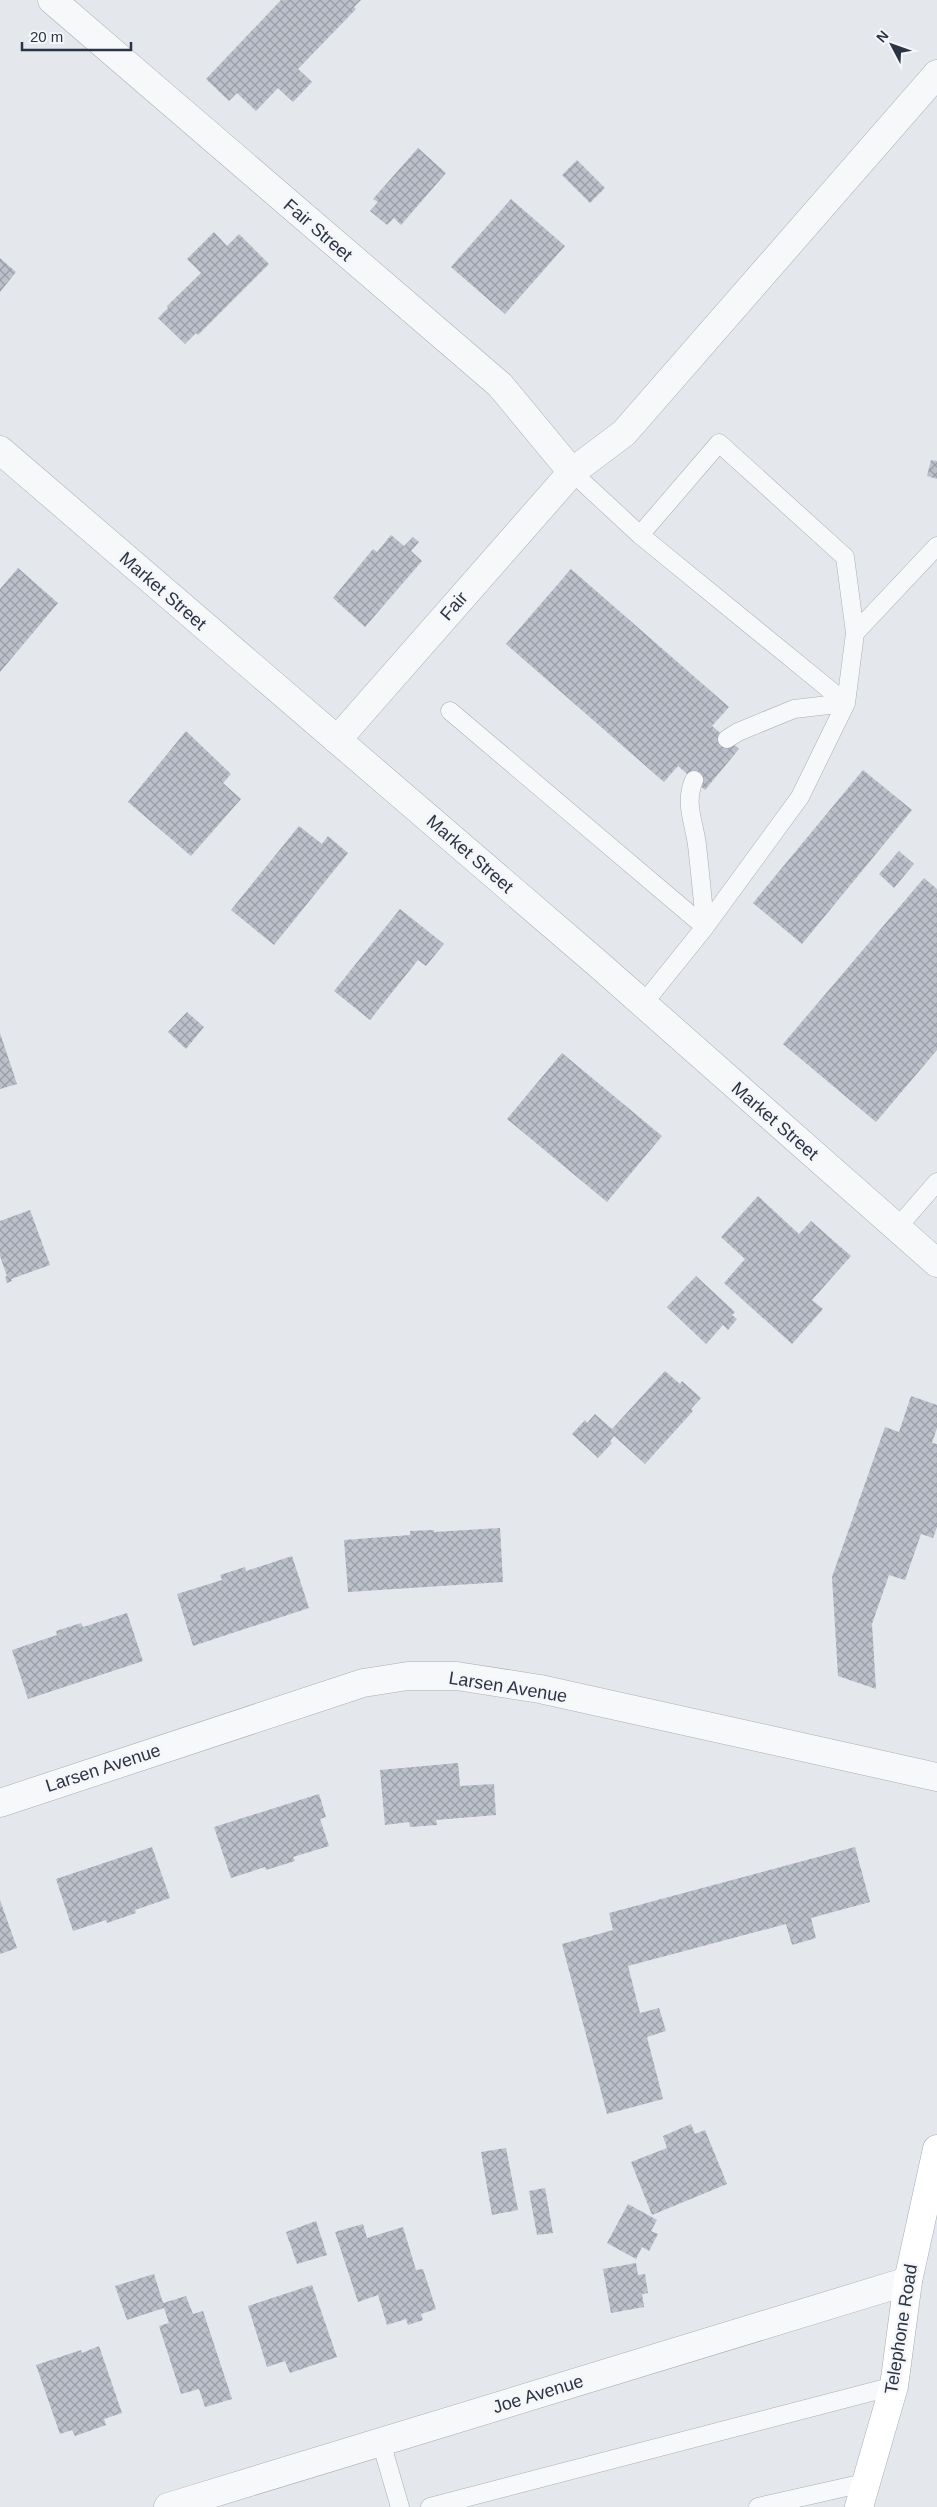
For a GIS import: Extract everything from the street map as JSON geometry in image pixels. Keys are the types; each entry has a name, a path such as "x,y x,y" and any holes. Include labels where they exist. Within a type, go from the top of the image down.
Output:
{"main road":[{"name":"Telephone Road","path":"862,2495 894,2386 908,2281 937,2149"}],"street":[{"name":"Fair Street","path":"52,0 500,385 572,472"},
{"name":"Fair","path":"337,740 572,472 624,433 937,74"},
{"name":"Market Street","path":"0,450 643,1004 937,1263"},
{"name":"Larsen Avenue","path":"0,1803 354,1686 408,1676 457,1676 540,1689 937,1777"},
{"name":"Joe Avenue","path":"168,2507 908,2281"}],"lane":[{"path":"640,535 718,443 844,558 855,633 846,703 800,797 706,927 643,1004"},
{"path":"572,472 640,535 846,703"},
{"path":"855,633 937,546"},
{"path":"727,739 738,732 794,709 846,703"},
{"path":"450,711 706,927"},
{"path":"694,780 689,792 688,810 697,842 706,927"},
{"path":"897,1228 937,1182"},
{"path":"430,2507 894,2386"},
{"path":"381,2442 400,2507"},
{"path":"758,2507 862,2495"}],"building":[{"path":"281,0 361,0 354,7 356,9 298,69 312,82 293,102 278,88 256,111 237,93 229,101 206,79"},
{"path":"418,148 446,173 401,225 394,218 387,225 370,211 378,202 373,199"},
{"path":"577,160 605,188 590,203 562,175"},
{"path":"511,199 565,246 505,314 451,267"},
{"path":"214,232 227,246 239,234 269,264 198,335 196,333 185,344 158,318 168,308 167,306 201,273 187,259"},
{"path":"0,258 16,272 0,292"},
{"path":"931,460 937,461 937,479 927,476"},
{"path":"391,535 404,546 413,537 419,542 411,551 422,561 365,627 333,598 373,549 377,552"},
{"path":"18,568 58,603 0,672 0,589"},
{"path":"571,569 729,707 712,726 739,749 705,790 678,766 664,782 506,644"},
{"path":"186,731 231,774 223,783 241,799 191,856 128,802"},
{"path":"863,770 912,810 802,944 753,903"},
{"path":"299,826 322,844 328,836 348,853 274,945 231,910"},
{"path":"899,851 914,864 894,888 879,874"},
{"path":"924,878 937,889 937,1050 876,1122 783,1044"},
{"path":"400,909 444,944 426,966 418,960 370,1020 334,991"},
{"path":"187,1012 204,1027 186,1049 168,1032"},
{"path":"0,1033 17,1084 0,1089"},
{"path":"562,1053 662,1136 607,1202 507,1119"},
{"path":"758,1196 799,1234 811,1221 851,1256 812,1300 823,1309 792,1344 724,1283 745,1259 721,1237"},
{"path":"30,1210 50,1265 11,1279 12,1281 7,1283 5,1277 7,1276 0,1256 0,1221"},
{"path":"696,1276 735,1312 732,1315 737,1319 728,1330 723,1325 706,1344 667,1307"},
{"path":"665,1371 680,1384 682,1381 701,1398 691,1409 693,1411 645,1464 614,1436 610,1441 612,1443 598,1458 572,1434 585,1420 587,1423 595,1414 612,1429"},
{"path":"911,1396 937,1405 937,1428 932,1443 937,1444 937,1527 933,1538 921,1534 905,1580 889,1575 872,1624 876,1689 838,1676 832,1577 885,1427 899,1432"},
{"path":"500,1528 503,1582 348,1592 344,1540 410,1535 410,1531 434,1530 434,1532"},
{"path":"292,1556 309,1608 193,1646 177,1594 222,1580 220,1575 245,1567 246,1571"},
{"path":"127,1613 143,1661 28,1699 12,1650 57,1635 56,1631 81,1623 83,1627"},
{"path":"458,1763 460,1786 494,1784 496,1815 436,1820 437,1825 410,1827 409,1822 385,1825 380,1770"},
{"path":"319,1794 326,1817 320,1819 329,1846 293,1857 295,1861 266,1870 265,1867 231,1878 214,1827"},
{"path":"152,1847 170,1898 135,1910 136,1913 107,1923 106,1920 73,1931 56,1879"},
{"path":"855,1847 870,1902 811,1918 816,1938 792,1945 786,1924 628,1966 640,2013 659,2008 666,2031 647,2037 663,2099 607,2114 562,1944 613,1930 609,1913"},
{"path":"0,1900 17,1948 0,1954"},
{"path":"691,2124 695,2134 705,2130 727,2184 652,2215 631,2162 667,2148 663,2136"},
{"path":"506,2148 518,2210 492,2215 481,2152"},
{"path":"545,2188 553,2233 537,2235 529,2191"},
{"path":"628,2204 657,2220 651,2231 658,2234 649,2251 642,2247 636,2259 607,2243"},
{"path":"316,2221 327,2255 297,2264 286,2232"},
{"path":"363,2224 367,2238 403,2227 416,2270 423,2269 436,2309 421,2314 423,2320 408,2325 406,2319 387,2325 378,2295 358,2302 335,2232"},
{"path":"636,2263 638,2275 645,2274 648,2293 642,2294 644,2307 611,2313 603,2269"},
{"path":"154,2274 163,2303 186,2296 193,2314 203,2311 232,2399 205,2407 199,2389 181,2394 159,2326 169,2323 164,2308 127,2320 115,2286"},
{"path":"312,2285 337,2357 290,2373 285,2361 267,2367 248,2306"},
{"path":"99,2346 122,2413 104,2419 106,2425 75,2436 72,2430 60,2434 36,2365 81,2350 82,2353"}]}
